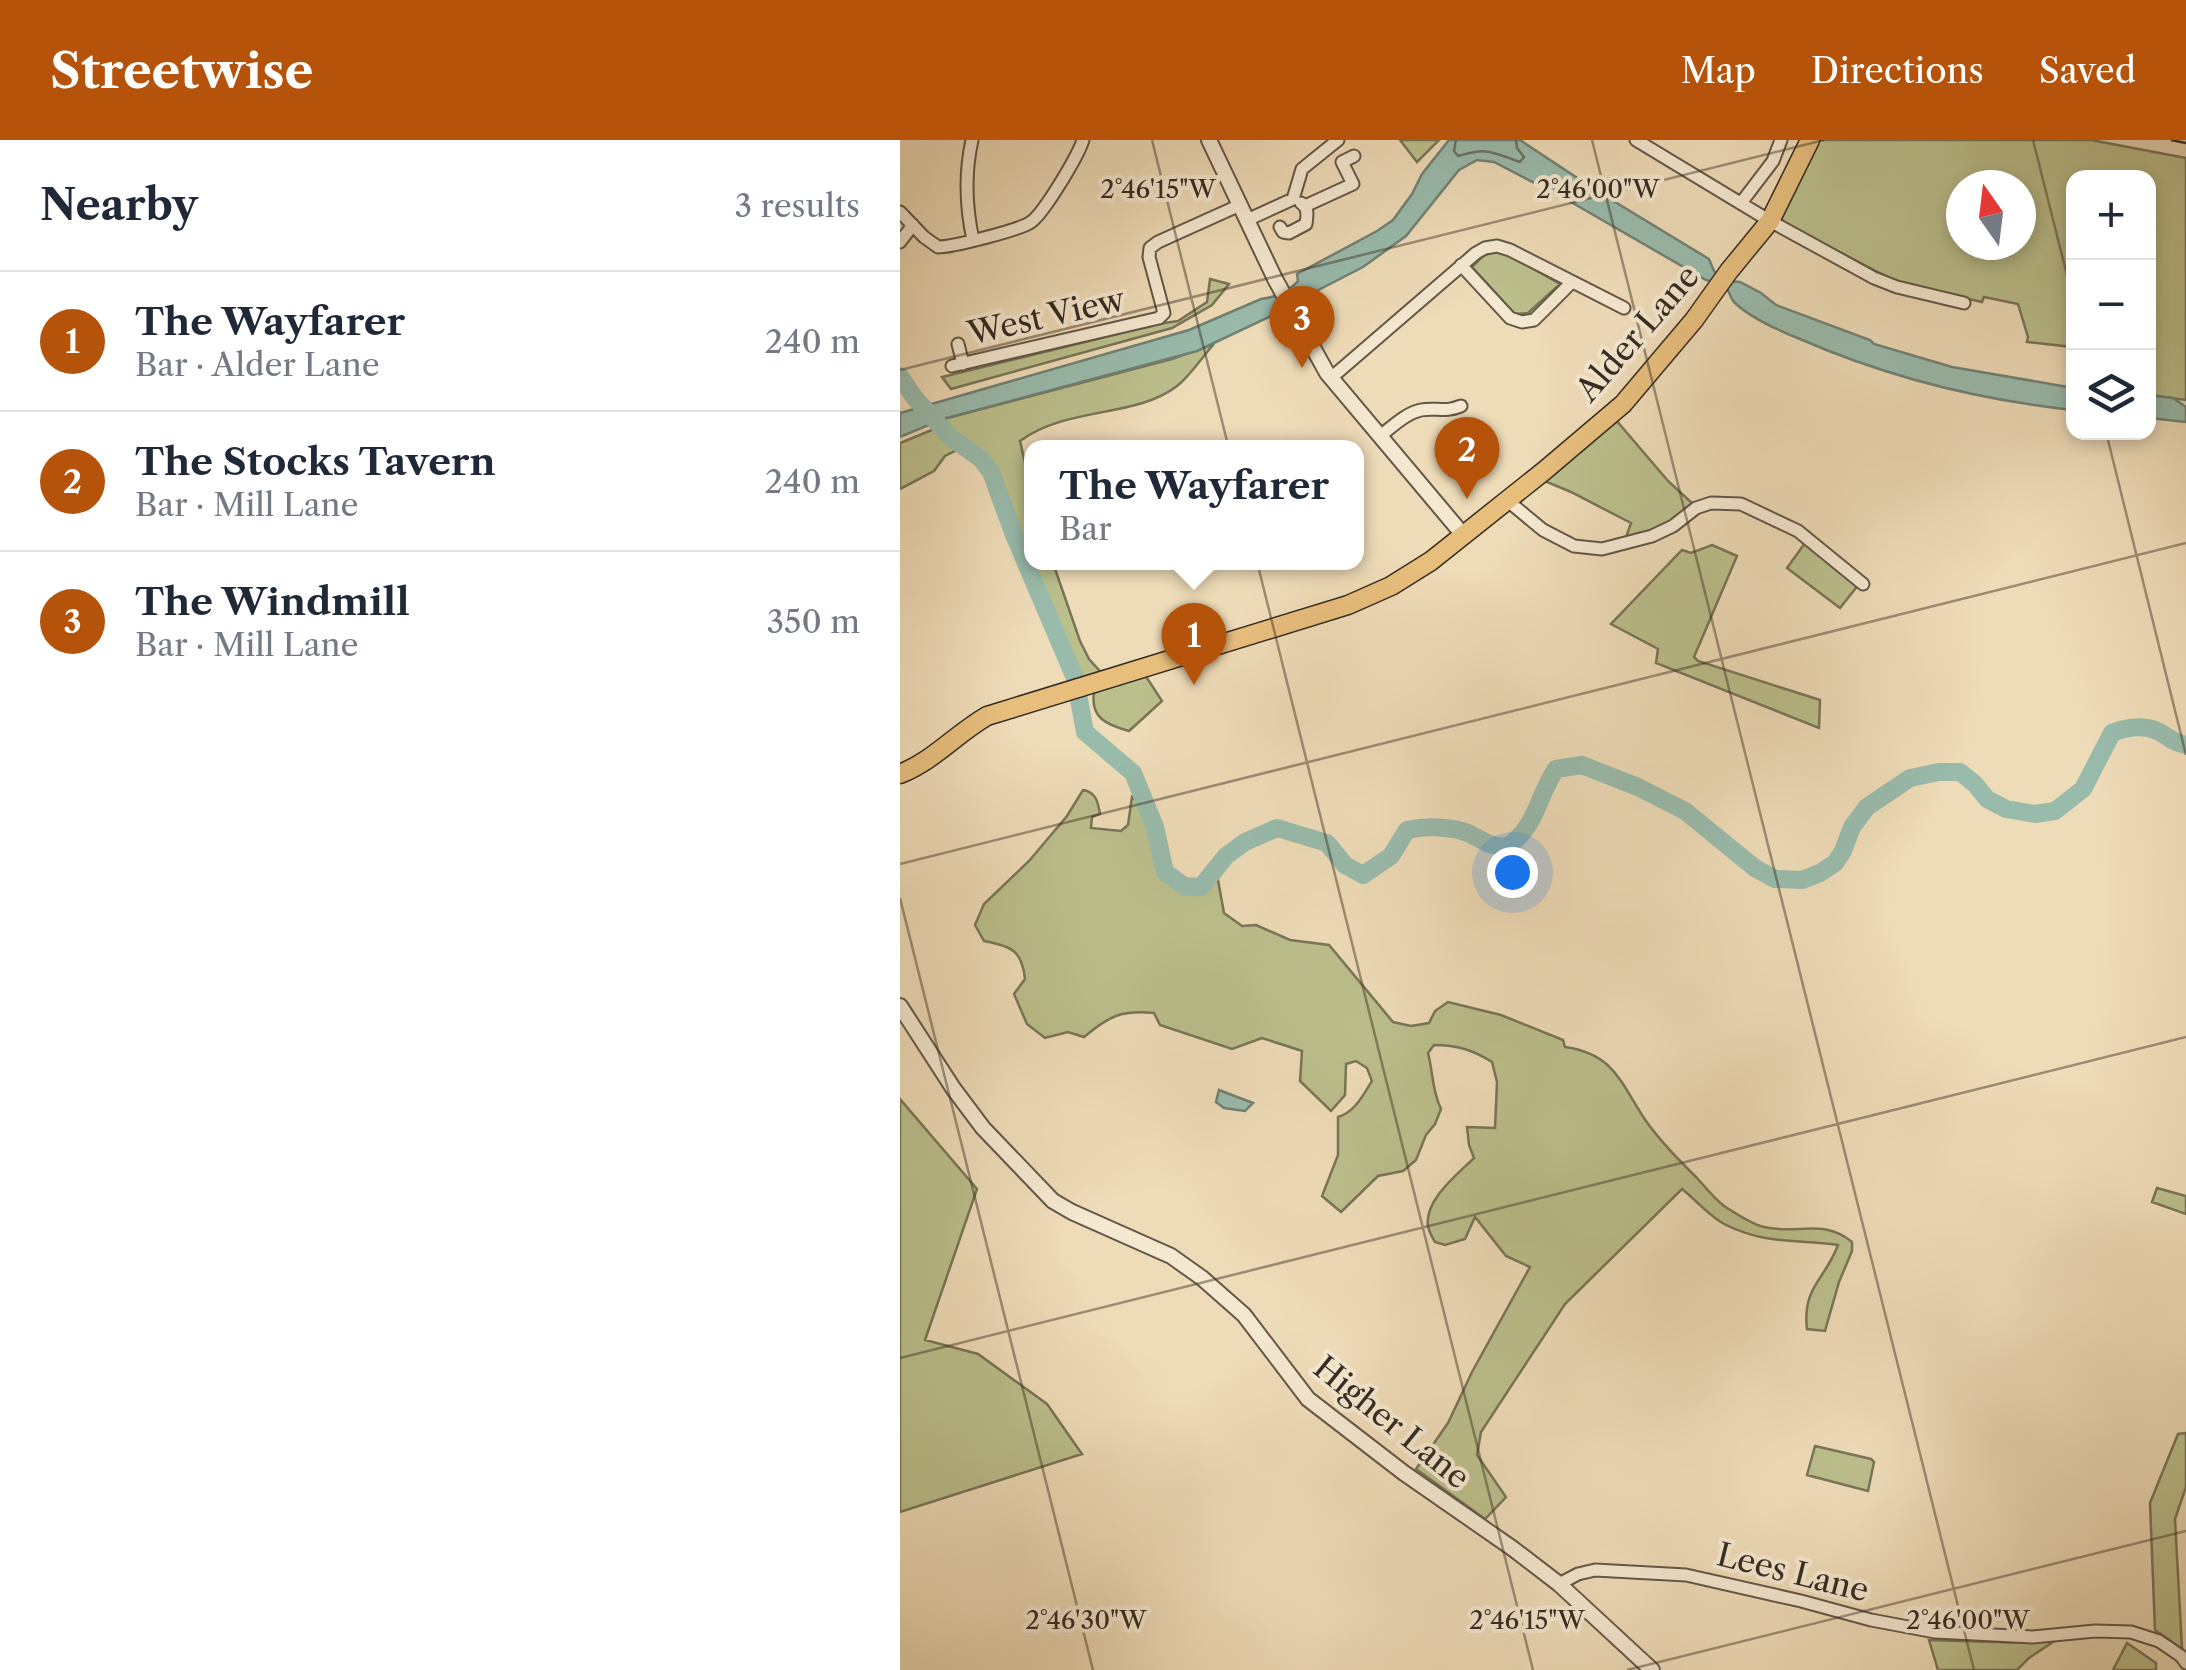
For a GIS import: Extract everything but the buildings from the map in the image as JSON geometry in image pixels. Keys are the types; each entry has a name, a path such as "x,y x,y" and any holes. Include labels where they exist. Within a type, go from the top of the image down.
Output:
{"highway":[{"name":"Alder Lane","path":"900,774 921,765 979,721 1066,690 1348,605 1412,574 1508,501 1622,404 1770,221 1810,140"}],"street":[{"path":"972,140 967,162 968,220 973,240"},
{"path":"900,212 938,248 1025,225 1035,218 1078,154 1083,140"},
{"path":"1209,140 1292,312 1331,378 1464,536"},
{"path":"1280,227 1289,233 1306,224 1308,214 1299,202 1302,170 1338,140"},
{"path":"1636,140 1656,145 1770,221 1874,278 1964,304"},
{"path":"1742,203 1773,161 1781,140"},
{"path":"1247,220 1352,184 1342,162 1354,156"},
{"name":"West View","path":"958,344 957,365 1159,318 1164,313 1150,248 1240,205"},
{"path":"900,242 913,225"},
{"path":"1331,378 1461,265 1486,248 1510,250 1624,308"},
{"path":"1461,265 1510,318 1522,322 1534,320 1572,282"},
{"path":"1380,436 1415,412 1447,404 1461,406"},
{"path":"1508,501 1543,530 1574,546 1602,549 1652,536 1711,503 1741,504 1798,531 1863,584"},
{"name":"Higher Lane","path":"900,1006 983,1128 1053,1201 1171,1256 1202,1278 1244,1315 1308,1399 1558,1584 1652,1670"},
{"name":"Lees Lane","path":"1558,1584 1596,1570 1686,1575 1935,1632 2033,1637 2132,1632 2159,1641 2186,1663"}],"green space":[{"path":"1400,140 1439,140 1417,162"},
{"path":"1814,140 2091,140 2186,158 2186,400 2156,396 2156,170 2066,170 2066,346 2027,342 2018,304 1984,297 1982,302 1899,283 1781,219"},
{"path":"1492,252 1506,253 1560,284 1528,313 1515,314 1472,267"},
{"path":"1210,279 1229,284 1212,305 1172,328 951,389 942,377 1178,321 1207,302"},
{"path":"1214,344 1182,382 1160,396 1059,422 1020,441 1024,458 1024,559 991,472 958,442 963,447 945,456 934,471 900,489 900,443 939,427 944,430 936,421 1172,359"},
{"path":"1616,420 1692,503 1672,523 1625,540 1631,523 1542,480"},
{"path":"1805,543 1859,584 1840,608 1787,568"},
{"path":"1712,545 1737,556 1694,657 1820,700 1819,728 1656,663 1658,649 1611,624 1682,550 1691,553"},
{"path":"1029,570 1055,570 1080,641 1106,678 1077,687"},
{"path":"1145,675 1162,701 1129,731 1102,719 1095,708 1094,692"},
{"path":"1083,790 1094,795 1100,814 1092,817 1091,828 1121,831 1128,825 1132,797 1139,802 1148,824 1159,871 1179,887 1190,890 1218,880 1224,913 1242,926 1256,925 1290,940 1329,945 1393,1022 1411,1026 1429,1023 1435,1011 1448,1002 1501,1015 1563,1040 1565,1047 1595,1056 1615,1073 1658,1136 1724,1206 1764,1227 1820,1229 1852,1242 1825,1331 1807,1329 1806,1315 1811,1293 1838,1245 1769,1239 1741,1231 1714,1218 1682,1189 1565,1304 1481,1432 1477,1455 1506,1497 1485,1519 1416,1469 1448,1423 1530,1267 1506,1256 1475,1217 1465,1239 1445,1245 1435,1242 1428,1226 1437,1197 1474,1158 1467,1127 1495,1128 1497,1082 1492,1062 1464,1049 1434,1045 1428,1053 1441,1109 1416,1160 1403,1171 1378,1176 1341,1212 1322,1196 1338,1155 1338,1117 1354,1107 1372,1081 1367,1068 1356,1061 1346,1064 1345,1095 1331,1111 1300,1081 1302,1051 1262,1038 1232,1049 1160,1025 1154,1013 1143,1012 1116,1016 1084,1037 1068,1032 1045,1038 1027,1024 1014,994 1025,979 1018,956 1008,948 984,941 975,925 984,904 1029,861 1067,816"},
{"path":"900,1099 977,1189 925,1340 978,1354 1047,1404 1082,1454 900,1512"},
{"path":"2157,1188 2186,1196 2186,1214 2152,1202"},
{"path":"2186,1433 2186,1487 2175,1519 2182,1649 2155,1630 2150,1503 2178,1434"},
{"path":"1815,1446 1871,1459 1874,1462 1868,1491 1807,1475"},
{"path":"1929,1640 2056,1640 2017,1670 1938,1670"},
{"path":"2127,1643 2156,1663 2156,1670 2113,1670"}],"water":[{"path":"1449,140 1520,140 1709,259 1714,271 1729,281 1740,282 1776,305 1874,344 1952,367 2066,387 2066,409 1934,385 1866,365 1792,336 1748,313 1722,286 1494,162 1477,160 1459,170 1406,236 1363,267 1299,300 1293,298 1278,306 1269,317 1197,351 943,419 900,437 900,413 1189,330 1276,296 1298,281 1297,274 1393,220"},
{"path":"2156,396 2173,398 2186,407 2186,422 2156,419"},
{"path":"1219,1090 1253,1103 1245,1111 1224,1108 1216,1102"}],"waterway":[{"path":"900,376 949,436 981,459 991,472 1024,558"},
{"path":"1029,570 1075,678 1085,732 1133,773 1155,827 1165,872 1184,886 1201,887 1226,856 1245,842 1277,828 1327,843 1345,865 1363,875 1391,856 1407,830 1456,829 1492,845 1507,847 1531,821 1556,769 1582,765 1685,811 1755,868 1775,879 1802,880 1835,863 1852,827 1867,807 1910,778 1960,772 1987,799 2006,809 2035,814 2055,811 2083,789 2112,733 2150,728 2186,745"}],"railway":[{"path":"2171,140 2186,143"}],"place":[{"name":"The Windmill","path":"1302,368"},
{"name":"The Stocks Tavern","path":"1467,499"},
{"name":"The Wayfarer","path":"1194,685"}]}
